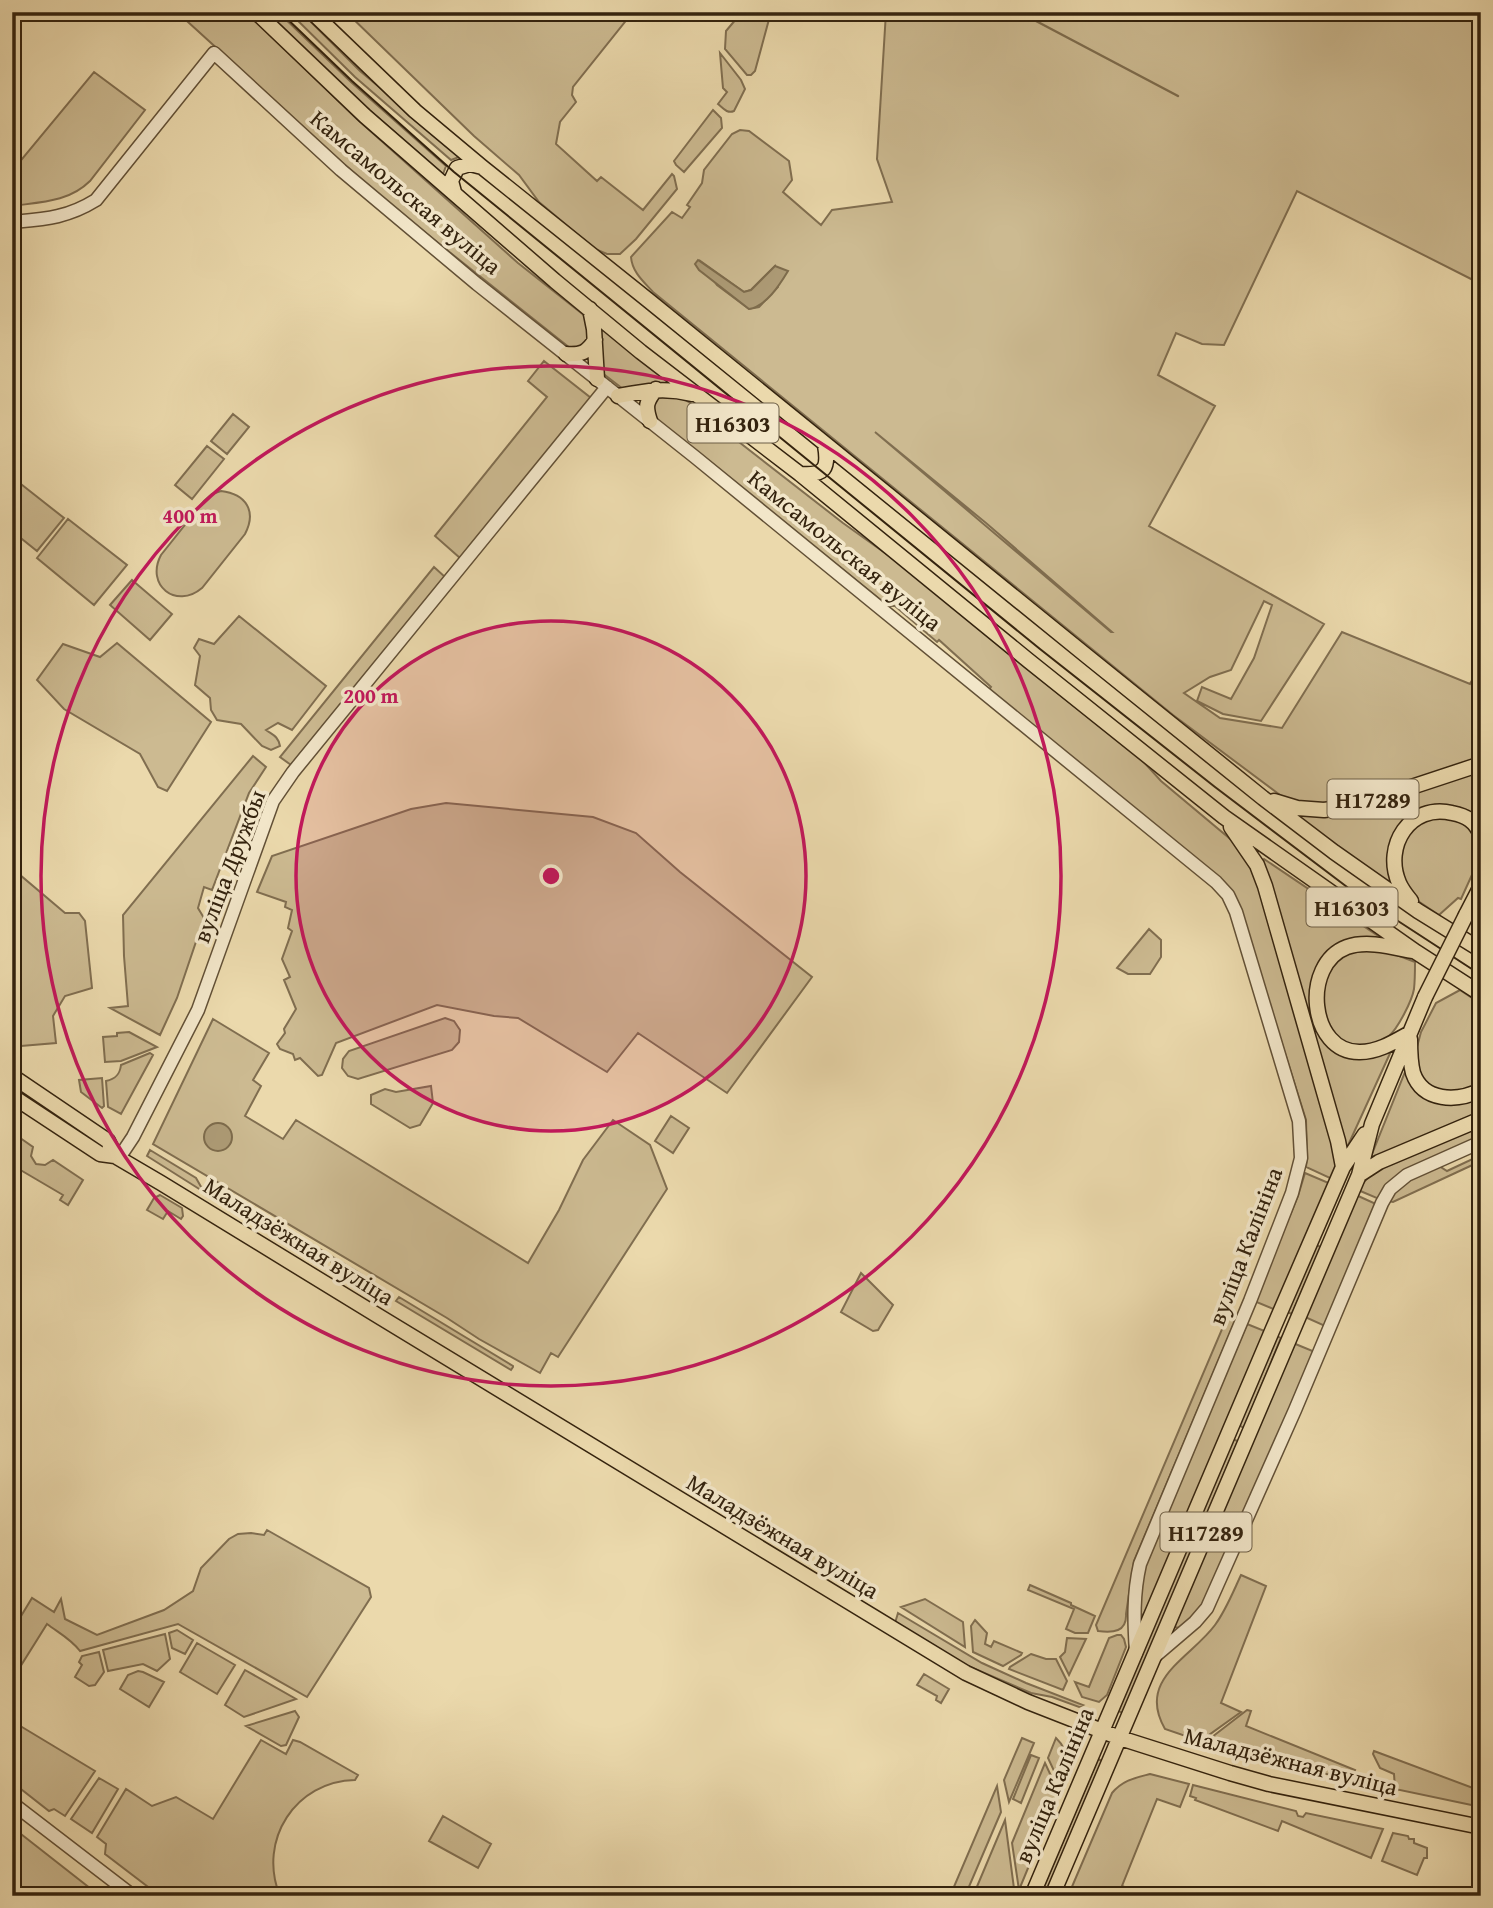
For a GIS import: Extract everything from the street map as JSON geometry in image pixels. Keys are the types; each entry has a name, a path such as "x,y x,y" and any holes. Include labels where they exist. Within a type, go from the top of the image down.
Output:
{"main road":[{"name":"Камсамольская вуліца","path":"256,12 365,116 641,352 800,474 1029,662 1224,817"},
{"name":"Н16303","path":"312,12 415,111 482,167 1263,798 1418,911 1481,950"},
{"path":"454,192 451,181 457,168 470,164 482,167"},
{"path":"590,309 607,387 674,390 697,395"},
{"path":"566,354 579,355 589,350 595,340"},
{"path":"650,421 646,408 656,389"},
{"path":"800,474 814,475 821,471 827,458 825,445"},
{"name":"Н17289","path":"1263,798 1297,808 1324,810 1354,806 1481,764"},
{"name":"Н17289","path":"1418,911 1399,885 1395,870 1395,852 1409,821 1424,813 1440,810 1461,815 1475,823 1481,835"},
{"path":"1224,817 1257,865 1265,886 1338,1141 1343,1167"},
{"name":"Н16303","path":"1224,817 1416,952 1481,994"},
{"name":"вуліца Калініна","path":"1052,1896 1359,1175 1372,1124 1425,997 1481,886"},
{"path":"1410,1033 1371,1051 1357,1053 1341,1048 1326,1034 1318,1015 1316,994 1320,975 1331,957 1347,947 1364,944 1416,952"},
{"name":"Н17289","path":"1410,1033 1410,1060 1414,1076 1423,1088 1437,1096 1454,1099 1470,1096 1481,1090"},
{"name":"Маладзёжная вуліца","path":"12,1076 108,1141 117,1157"},
{"name":"Маладзёжная вуліца","path":"12,1096 100,1154 117,1157 966,1673 1028,1702 1120,1738 1230,1773 1269,1784 1481,1828"},
{"path":"1359,1175 1379,1162 1481,1119"},
{"name":"вуліца Калініна","path":"1032,1896 1343,1167 1372,1124"},
{"path":"1316,1231 1332,1237"},
{"path":"1230,1427 1247,1434"}],"street":[{"name":"Камсамольская вуліца","path":"12,222 64,215 78,211 96,200 214,54 341,170 477,284 650,421 1192,863"},
{"name":"вуліца Дружбы","path":"117,1157 133,1138 198,1010 273,801 293,772 607,387"},
{"name":"вуліца Калініна","path":"1136,1653 1133,1618 1135,1586 1140,1564 1247,1309 1292,1193 1301,1158 1299,1121 1236,912 1228,895 1192,863"},
{"name":"вуліца Калініна","path":"1152,1660 1207,1608 1390,1189 1406,1175 1481,1142"},
{"path":"1169,1619 1172,1630 1186,1630"},
{"path":"12,1803 133,1896"}],"shaded area":[{"path":"177,12 247,12 357,119 518,263 585,316 589,325 588,339 580,348 570,348 379,196"},
{"path":"266,12 278,12 351,82 446,166 443,174 345,89"},
{"path":"289,12 301,12 360,71 462,156 451,160 355,77"},
{"path":"346,12 629,12 628,18 573,87 572,95 576,102 560,122 556,144 597,181 601,177 643,210 672,174 677,189 636,239 620,254 607,254 595,249 539,202 519,175 474,136"},
{"path":"742,12 771,12 755,71 751,75 747,75 725,49 726,31"},
{"path":"886,12 1481,12 1481,284 1297,191 1224,345 1202,344 1176,333 1158,375 1215,406 1149,526 1324,624 1261,721 1223,714 1197,701 1202,687 1231,699 1254,658 1272,605 1264,601 1231,670 1210,677 1184,693 1220,718 1282,728 1342,632 1470,684 1481,664 1481,760 1353,802 1299,805 1284,798 1173,715 653,292 634,267 631,257 672,212 682,218 690,207 687,205 702,183 704,170 732,134 740,130 749,131 789,161 792,180 783,192 821,225 832,210 892,202 877,159","holes":["699,260 744,292 751,290 775,266 778,287 759,307 749,309 717,285","875,432 986,523 1112,632 1111,632"]},
{"path":"720,53 745,89 732,112 718,104 727,92 723,88"},
{"path":"94,72 145,110 82,188 54,200 12,206 12,171"},
{"path":"713,110 721,118 722,128 684,172 674,161"},
{"path":"698,260 744,292 751,290 775,266 788,271 766,300 749,309 699,270 695,264"},
{"path":"599,326 672,383 623,389 601,372"},
{"path":"544,361 591,398 460,558 435,536 547,397 528,381"},
{"path":"659,397 684,399 702,411 843,523 906,568 1023,666 1141,759 1161,781 1241,848 1253,866 1338,1166 1332,1179 1306,1167 1306,1120 1240,911 988,691 991,687 939,640 937,642 895,606 888,606 655,418 652,408"},
{"path":"233,414 249,427 227,454 211,441"},
{"path":"207,446 224,459 192,499 175,485"},
{"path":"12,477 64,518 37,551 12,531"},
{"path":"221,491 237,496 247,505 250,518 245,534 202,588 192,594 173,595 160,584 157,576 161,555 204,501"},
{"path":"68,519 127,565 94,605 37,558"},
{"path":"434,567 445,577 291,765 280,757"},
{"path":"132,580 172,614 150,640 110,605"},
{"path":"239,616 326,686 292,730 278,723 266,730 277,738 280,746 271,750 262,746 241,724 217,720 211,710 210,698 195,685 200,656 194,648 199,639 214,644"},
{"path":"117,643 211,722 167,791 158,787 140,754 64,709 37,680 63,644 100,657"},
{"path":"253,756 266,767 249,793 212,890 204,887 198,908 204,918 177,998 160,1035 110,1008 128,1006 123,915"},
{"path":"1481,769 1481,822 1463,810 1407,819 1394,887 1291,811 1302,814"},
{"path":"446,803 593,817 636,833 680,872 812,977 727,1093 638,1033 607,1072 518,1018 437,1005 336,1043 322,1075 318,1076 300,1058 295,1060 293,1054 280,1049 277,1044 296,1009 284,980 290,977 282,959 292,931 288,928 292,910 285,907 286,902 257,892 272,856 411,809"},
{"path":"1441,815 1472,827 1480,844 1481,855 1461,899 1458,898 1439,915 1412,897 1399,870 1405,835 1413,825"},
{"path":"1263,860 1390,944 1346,943 1311,993 1339,1053 1392,1049 1345,1152"},
{"path":"12,872 20,875 65,913 79,913 85,921 92,988 65,996 53,1016 56,1043 21,1046 12,1039"},
{"path":"1149,929 1161,940 1161,957 1150,974 1128,974 1117,968"},
{"path":"1384,950 1415,962 1411,1000 1393,1032 1380,1043 1359,1047 1348,1044 1339,1040 1325,1024 1322,1008 1325,977 1335,959 1342,955"},
{"path":"1460,990 1481,1004 1481,1086 1469,1092 1438,1093 1417,1074 1414,1058 1421,1032 1436,1003"},
{"path":"445,1018 454,1021 460,1030 459,1042 452,1050 358,1079 348,1076 342,1068 343,1059 349,1051"},
{"path":"213,1019 269,1053 253,1080 261,1086 245,1116 283,1139 296,1120 528,1263 559,1210 583,1160 613,1120 650,1145 667,1189 558,1357 551,1353 540,1373 153,1144"},
{"path":"129,1032 157,1047 121,1061 105,1062 103,1037"},
{"path":"150,1053 153,1055 121,1114 108,1107 106,1081 117,1076 121,1065"},
{"path":"1407,1067 1419,1091 1481,1095 1481,1115 1368,1164"},
{"path":"102,1078 102,1108 81,1092 79,1080"},
{"path":"431,1086 433,1103 420,1125 410,1128 371,1104 371,1095 385,1089 396,1092"},
{"path":"671,1116 689,1128 673,1153 655,1141"},
{"path":"218,1123 228,1127 232,1137 228,1147 218,1151 208,1147 204,1137 208,1127"},
{"path":"1481,1124 1481,1138 1379,1199 1358,1190 1369,1176 1381,1167"},
{"path":"13,1133 33,1147 31,1156 36,1164 45,1165 53,1160 83,1180 68,1205 60,1200 63,1195 12,1165"},
{"path":"150,1150 196,1178 204,1192 147,1156"},
{"path":"1481,1155 1481,1161 1393,1202 1388,1201 1398,1189 1417,1176 1439,1166 1447,1171"},
{"path":"1305,1173 1331,1184 1276,1310 1254,1301"},
{"path":"213,1185 361,1274 358,1278 211,1188"},
{"path":"160,1195 182,1208 181,1219 168,1211 163,1219 147,1210 154,1198"},
{"path":"1356,1195 1376,1204 1325,1326 1305,1317"},
{"path":"1316,1245 1321,1247 1292,1314 1287,1312"},
{"path":"861,1273 893,1305 878,1330 873,1331 841,1312"},
{"path":"399,1297 513,1367 511,1370 396,1301"},
{"path":"1228,1315 1236,1319 1134,1561 1124,1625 1114,1631 1098,1631 1096,1625"},
{"path":"1247,1324 1267,1332 1144,1616 1139,1612 1144,1565"},
{"path":"1276,1336 1281,1338 1244,1428 1239,1425"},
{"path":"1293,1343 1315,1352 1203,1606 1180,1628 1174,1627"},
{"path":"1232,1439 1238,1441 1123,1713 1118,1711"},
{"path":"267,1530 369,1588 371,1597 307,1697 178,1624 80,1651 47,1624 20,1667 12,1662 12,1631 32,1598 54,1612 61,1599 65,1619 97,1635 164,1610 193,1591 201,1568 229,1539 238,1534 264,1535"},
{"path":"1241,1575 1266,1586 1221,1703 1241,1712 1209,1735 1206,1743 1165,1729 1158,1712 1157,1696 1162,1683 1170,1671 1215,1625"},
{"path":"1030,1585 1095,1616 1088,1633 1075,1633 1066,1629 1074,1609 1028,1590"},
{"path":"925,1599 963,1622 965,1647 901,1607"},
{"path":"898,1613 982,1663 1083,1705 1079,1707 1031,1693 968,1666 895,1623"},
{"path":"975,1620 987,1633 985,1644 991,1647 994,1641 1022,1653 1021,1655 1003,1666 973,1652 971,1626"},
{"path":"177,1630 193,1640 185,1654 172,1648 169,1633"},
{"path":"165,1634 170,1659 157,1671 143,1664 108,1671 103,1650"},
{"path":"1117,1635 1124,1639 1126,1647 1107,1695 1099,1702 1082,1697 1075,1682 1089,1687 1109,1638"},
{"path":"1067,1638 1086,1639 1069,1675 1060,1657 1065,1652"},
{"path":"197,1643 235,1665 217,1694 180,1672"},
{"path":"99,1652 104,1672 95,1685 89,1686 75,1677 82,1665 79,1662 82,1656"},
{"path":"1031,1654 1056,1659 1067,1681 1063,1690 1009,1669"},
{"path":"245,1670 296,1699 244,1717 225,1705"},
{"path":"138,1671 164,1682 149,1707 120,1689 128,1675"},
{"path":"924,1674 949,1689 941,1703 936,1700 937,1696 917,1685"},
{"path":"1247,1710 1251,1711 1246,1726 1355,1770 1350,1780 1210,1744 1212,1737"},
{"path":"295,1711 299,1717 286,1745 281,1746 246,1726"},
{"path":"12,1721 95,1771 65,1816 54,1809 49,1811 12,1782"},
{"path":"1022,1738 1034,1743 1009,1802 1004,1780"},
{"path":"1056,1738 1064,1749 1067,1762 1062,1788 1048,1758"},
{"path":"261,1740 286,1754 293,1740 300,1742 358,1775 355,1780 334,1783 315,1791 299,1802 287,1817 278,1835 274,1854 274,1875 280,1896 160,1896 105,1854 106,1844 97,1837 126,1789 152,1806 176,1797 213,1819"},
{"path":"1374,1751 1481,1791 1481,1807 1395,1789 1394,1774 1380,1768"},
{"path":"1031,1755 1039,1758 1021,1803 1013,1799"},
{"path":"1098,1759 1102,1761 1046,1896 1040,1896"},
{"path":"1045,1763 1059,1793 1019,1890 1012,1843"},
{"path":"1150,1774 1189,1784 1180,1807 1157,1799 1122,1886 1134,1891 1133,1896 1068,1896 1112,1793 1125,1782"},
{"path":"99,1778 118,1789 92,1833 71,1819"},
{"path":"1193,1785 1296,1811 1298,1816 1303,1817 1306,1813 1383,1829 1371,1858 1282,1821 1278,1831 1195,1800 1196,1798 1190,1796"},
{"path":"997,1786 1001,1812 965,1896 950,1896"},
{"path":"443,1816 491,1844 478,1868 429,1841"},
{"path":"1005,1820 1015,1896 973,1896"},
{"path":"12,1827 100,1896 12,1896"},
{"path":"1393,1833 1408,1836 1409,1839 1414,1839 1414,1843 1427,1848 1427,1858 1424,1858 1417,1875 1382,1861"}],"waterway":[{"path":"1019,12 1178,96"}],"tram line":[{"path":"280,12 454,172 1040,649 1355,893 1481,975"}]}
